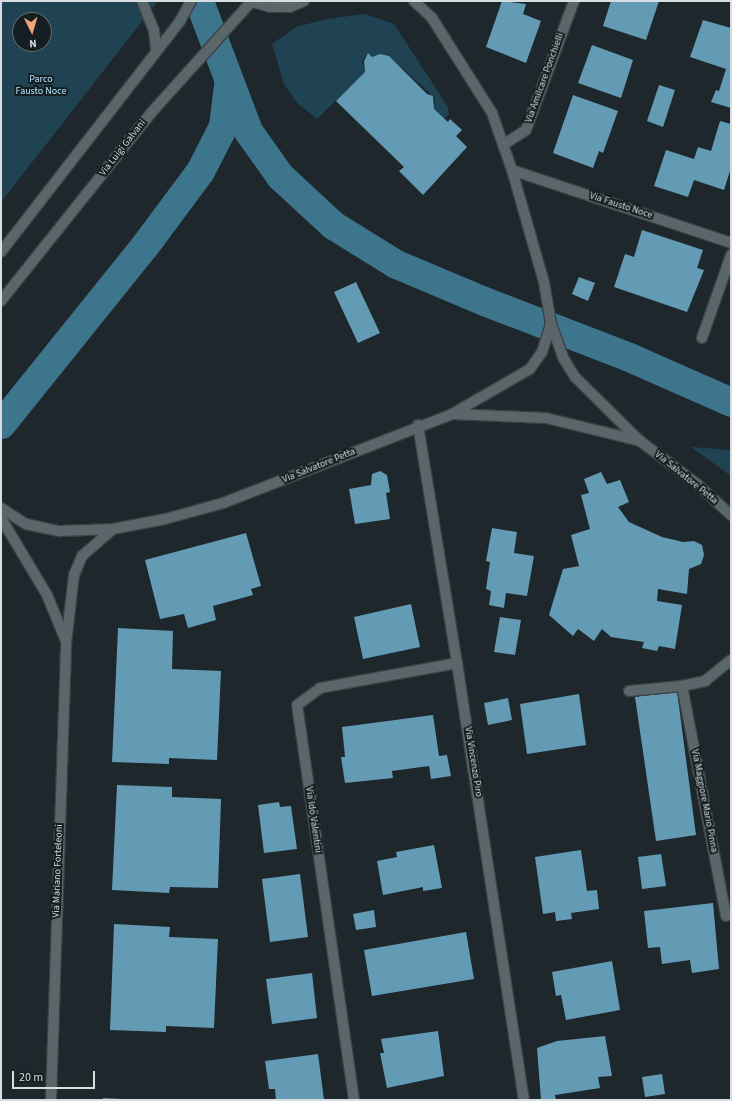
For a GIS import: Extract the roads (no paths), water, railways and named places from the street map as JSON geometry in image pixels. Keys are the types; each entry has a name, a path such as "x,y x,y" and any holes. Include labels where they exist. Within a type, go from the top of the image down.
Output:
{"street":[{"path":"142,1 154,30 156,50"},
{"path":"1,252 156,50 180,21 191,1"},
{"path":"250,1 270,7 290,7 304,1"},
{"name":"Via Luigi Galvani","path":"1,300 151,113 202,58 250,1"},
{"path":"414,1 432,18 464,65 492,113 512,170 544,282 550,324 542,352 530,369 452,414"},
{"name":"Via Amilcare Ponchielli","path":"503,145 526,130 574,1"},
{"name":"Via Fausto Noce","path":"512,170 731,243"},
{"path":"702,338 731,255"},
{"name":"Via Salvatore Petta","path":"550,324 564,359 575,377 640,442 698,484 731,515"},
{"name":"Via Salvatore Petta","path":"1,508 26,524 60,531 112,530 165,519 223,503 452,414 546,418 640,442"},
{"name":"Via Vincenzo Piro","path":"418,426 457,663 524,1100"},
{"name":"Via Mariano Forteleoni","path":"1,518 47,594 66,642"},
{"name":"Via Mariano Forteleoni","path":"50,1100 66,642 74,575 82,556 112,530"},
{"path":"629,691 682,686 705,681 731,660"},
{"name":"Via Ido Valentini","path":"354,1100 297,705 320,688 457,663"},
{"name":"Via Maggiore Mario Pinna","path":"682,686 726,916"}],"waterway":[{"path":"199,1 248,131 280,176 333,225 396,264 484,301 629,357 731,402"},
{"path":"1,424 145,245 200,171 223,126 228,85"}],"park label":[{"name":"Parco Fausto Noce","path":"41,84"}]}
